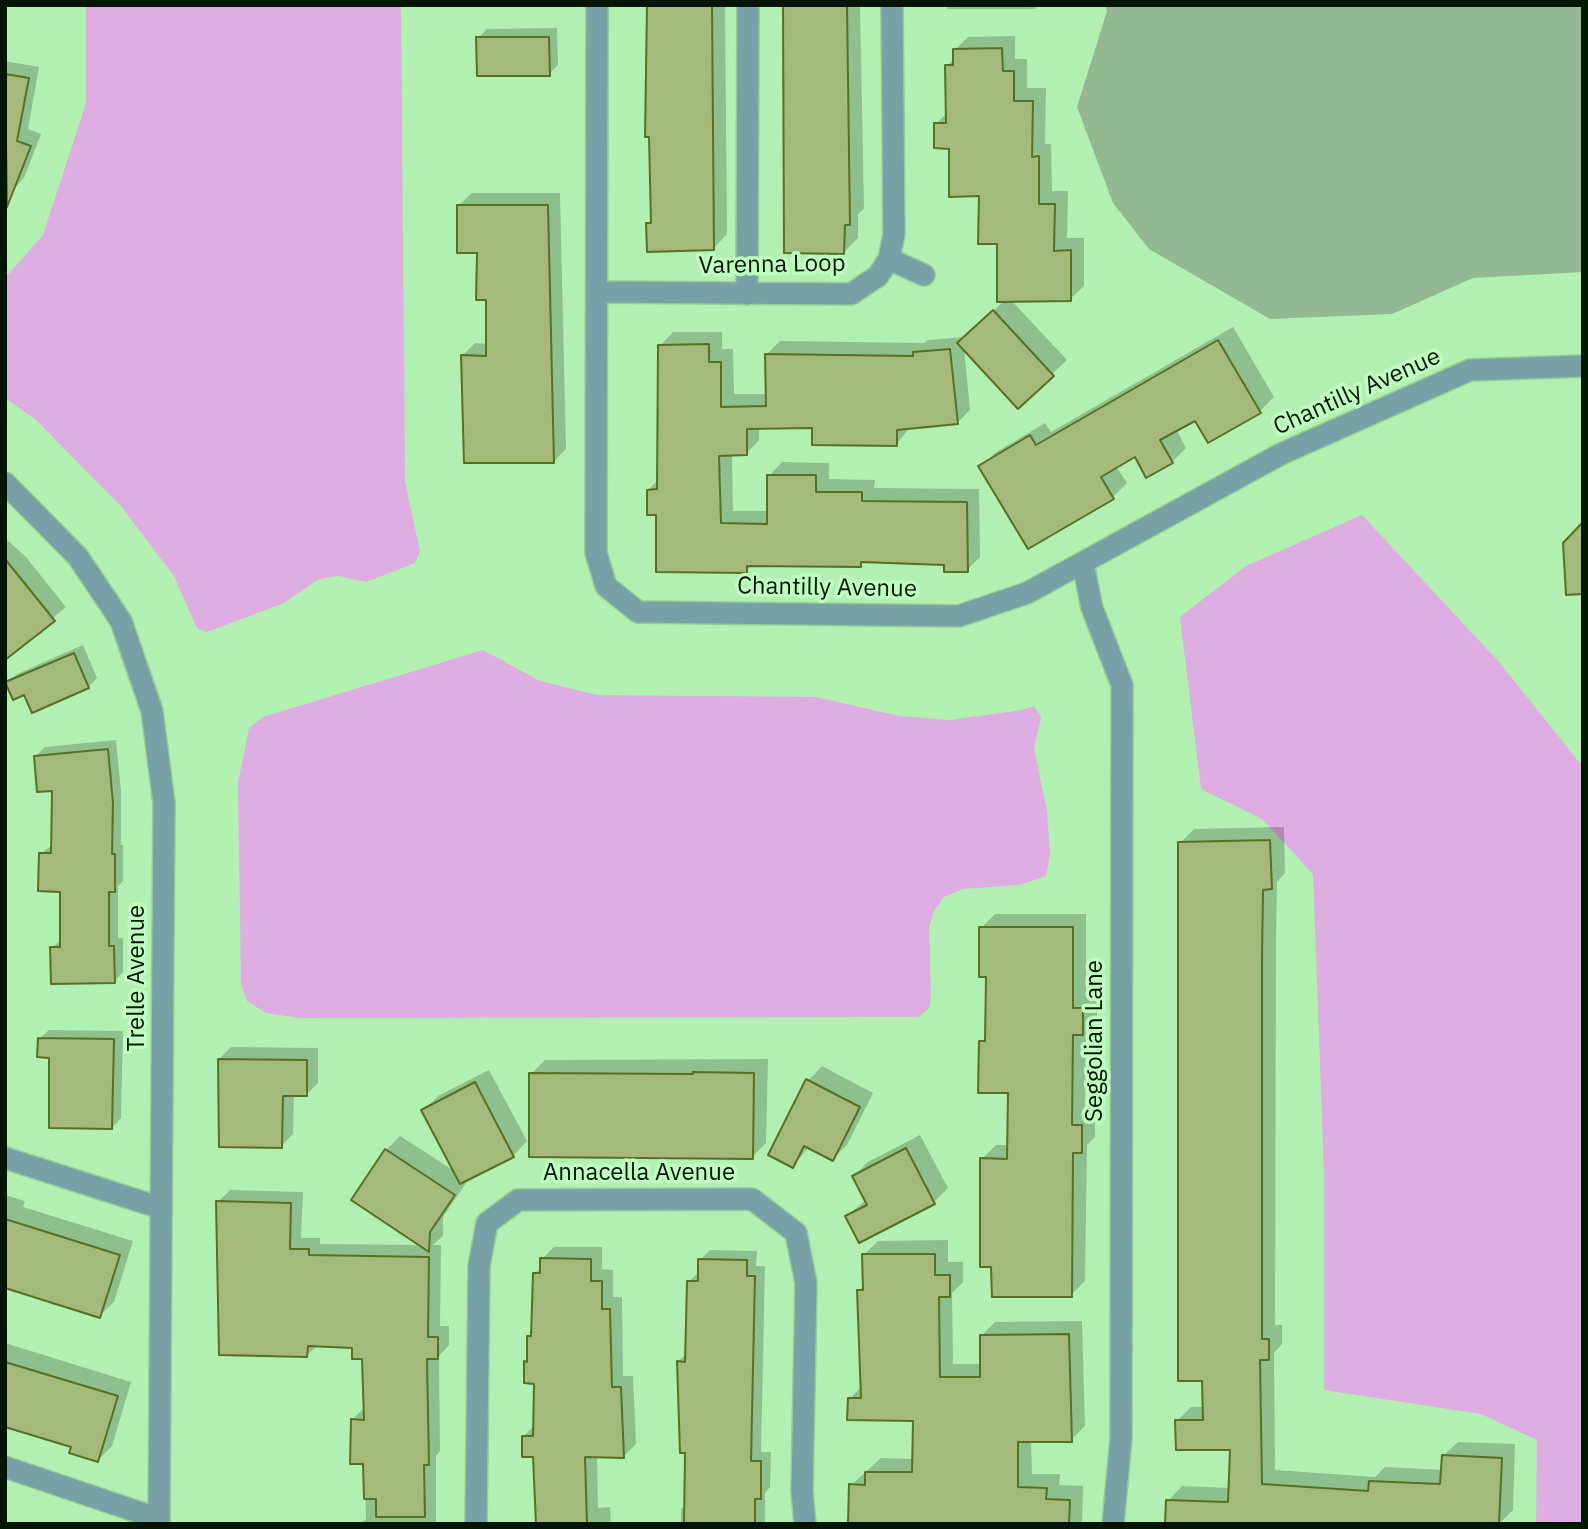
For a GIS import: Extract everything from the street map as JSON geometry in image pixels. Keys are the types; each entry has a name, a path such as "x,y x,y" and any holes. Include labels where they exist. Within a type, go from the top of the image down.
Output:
{"street":[{"name":"Chantilly Avenue","path":"597,5 599,292 596,553 606,586 638,612 960,616 1027,593 1281,454 1470,370 1583,366"},
{"path":"747,294 748,5"},
{"path":"892,5 894,234 889,259 924,275"},
{"name":"Varenna Loop","path":"599,292 851,294 878,276 889,259"},
{"name":"Trelle Avenue","path":"5,482 78,557 121,621 152,711 164,803 159,1521"},
{"name":"Seggolian Lane","path":"1083,564 1092,608 1122,685 1121,1438 1113,1524"},
{"path":"5,1158 161,1208"},
{"name":"Annacella Avenue","path":"476,1524 480,1266 487,1223 518,1200 738,1199 751,1199 796,1233 806,1283 802,1491 805,1524"},
{"path":"5,1467 159,1521"}],"green space":[{"path":"1105,5 1583,5 1583,272 1473,278 1392,314 1270,319 1149,249 1113,203 1077,107 1107,11"}],"shaded area":[{"path":"86,5 401,5 405,482 420,551 415,563 366,582 339,576 319,579 282,604 207,632 197,628 174,576 121,506 35,419 5,398 5,278 43,235 86,103"},
{"path":"1362,515 1499,662 1583,767 1583,1524 1536,1524 1537,1440 1481,1414 1324,1390 1324,1173 1313,874 1262,819 1201,789 1180,617 1246,566"},
{"path":"483,650 540,681 597,695 816,697 899,716 949,720 1023,710 1034,706 1041,717 1034,748 1047,811 1050,855 1046,876 1019,885 963,889 944,897 934,911 929,927 931,996 929,1008 919,1017 300,1018 266,1013 247,1001 241,984 238,783 249,728 263,717"}],"building":[{"path":"647,5 712,5 714,250 647,252 646,223 651,223 649,137 645,137"},
{"path":"783,5 847,5 850,225 845,225 844,254 784,253"},
{"path":"476,37 549,37 550,76 477,76"},
{"path":"1002,48 1003,71 1014,71 1014,101 1033,101 1032,157 1039,156 1039,204 1055,204 1054,251 1071,250 1071,301 997,302 997,244 978,244 979,196 949,197 949,149 934,148 934,123 946,123 945,65 953,65 953,49"},
{"path":"5,74 29,78 17,141 31,146 7,207"},
{"path":"457,205 548,205 554,463 464,463 461,355 486,356 486,300 476,300 477,253 457,253"},
{"path":"993,310 1054,376 1018,409 957,343"},
{"path":"1218,340 1261,413 1208,443 1195,421 1160,440 1173,463 1146,478 1135,457 1101,477 1114,499 1028,549 978,466 1030,435 1036,445"},
{"path":"709,344 709,362 721,362 721,407 766,406 765,354 913,356 913,352 950,349 958,424 897,430 897,446 812,445 812,428 747,429 747,455 719,456 721,523 767,524 767,475 816,475 816,492 862,492 862,501 967,502 968,572 944,572 944,565 861,562 861,567 747,566 747,573 656,572 656,515 647,515 647,490 657,489 658,345"},
{"path":"1583,522 1583,594 1566,595 1563,543"},
{"path":"5,559 55,621 5,660"},
{"path":"74,653 89,688 32,713 24,695 13,700 5,682"},
{"path":"108,749 113,803 112,854 115,854 115,892 109,892 109,946 114,946 115,983 51,984 50,947 60,947 60,892 38,891 39,853 51,853 52,791 37,792 34,756"},
{"path":"1270,840 1272,889 1263,890 1262,959 1262,1339 1269,1339 1269,1360 1260,1360 1262,1484 1368,1491 1369,1481 1440,1484 1442,1455 1502,1458 1499,1524 1165,1524 1166,1500 1228,1502 1230,1450 1176,1450 1175,1420 1203,1420 1202,1381 1178,1381 1178,842"},
{"path":"979,927 1073,927 1073,1008 1083,1008 1083,1035 1073,1035 1072,1125 1082,1125 1082,1153 1073,1153 1072,1297 992,1297 991,1267 980,1267 980,1158 1007,1159 1008,1093 978,1093 979,1041 985,1041 986,977 979,977"},
{"path":"38,1038 114,1039 112,1129 49,1128 49,1058 37,1057"},
{"path":"218,1059 307,1060 307,1096 283,1096 282,1148 219,1147"},
{"path":"529,1073 754,1073 753,1159 529,1157"},
{"path":"806,1079 860,1107 833,1161 804,1146 793,1168 768,1155"},
{"path":"475,1082 514,1157 460,1184 421,1110"},
{"path":"906,1148 935,1204 859,1243 845,1216 867,1205 852,1176"},
{"path":"385,1149 455,1195 430,1232 429,1252 351,1200"},
{"path":"216,1201 291,1203 290,1249 309,1249 309,1255 429,1257 428,1337 438,1337 438,1359 427,1359 429,1465 424,1465 425,1517 376,1517 376,1499 364,1499 363,1464 350,1464 351,1419 364,1420 362,1359 352,1359 352,1348 308,1346 307,1357 219,1355"},
{"path":"5,1219 120,1255 100,1318 5,1288"},
{"path":"862,1254 935,1254 935,1275 950,1275 950,1297 939,1297 940,1377 980,1377 980,1335 1069,1334 1072,1442 1018,1442 1018,1487 1047,1488 1046,1499 1070,1500 1069,1524 848,1524 849,1484 865,1485 865,1472 912,1472 913,1421 847,1420 848,1398 861,1398 857,1290 863,1290"},
{"path":"540,1258 591,1259 591,1281 602,1281 602,1309 610,1309 612,1387 621,1387 624,1458 585,1457 587,1524 536,1524 533,1457 522,1457 522,1436 533,1436 534,1384 524,1383 524,1361 527,1362 527,1336 531,1336 533,1273 540,1273"},
{"path":"698,1259 747,1260 747,1276 755,1276 751,1461 761,1461 761,1499 755,1499 755,1524 684,1524 685,1453 680,1453 677,1361 685,1362 687,1281 698,1281"},
{"path":"5,1362 118,1396 98,1462 69,1453 71,1447 5,1427"}]}
